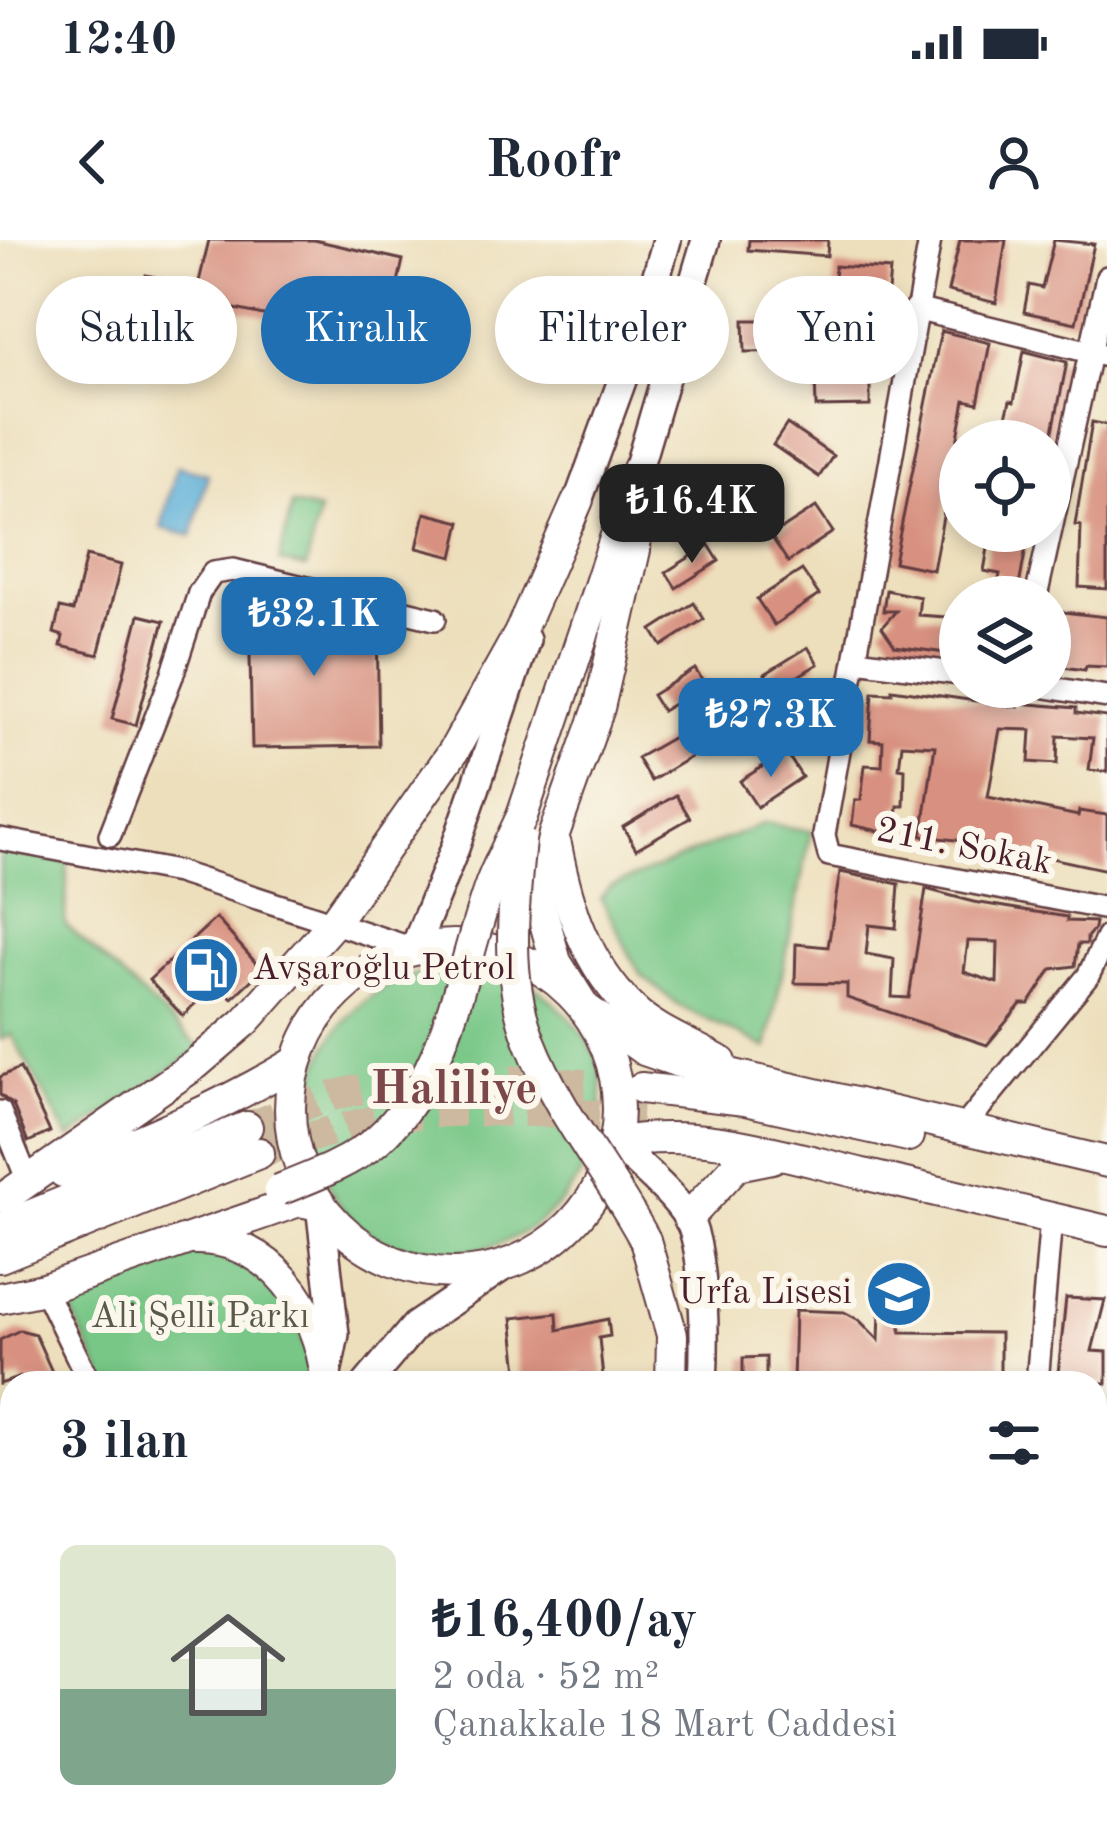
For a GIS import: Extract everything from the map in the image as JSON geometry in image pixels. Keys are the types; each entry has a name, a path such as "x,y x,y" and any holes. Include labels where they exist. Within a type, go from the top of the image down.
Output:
{"highway":[{"path":"0,1282 316,1175 376,1141 416,1093 440,1047 491,883 522,816 638,469"},
{"path":"638,469 635,550 599,708 554,834 539,901 556,962 585,1008 608,1049 619,1096 616,1143 605,1176 588,1206 536,1252 504,1266 451,1273 398,1264 365,1248 320,1205 297,1161 289,1112 296,1062 321,1011 362,972 414,949 462,944 508,953 551,975 585,1008 644,1050 1107,1162"},
{"path":"11,1192 196,1064 246,1021 333,923 453,752 519,634 578,500"},
{"path":"522,816 512,921 519,999 530,1040 577,1131 645,1240 672,1335 671,1371"},
{"path":"554,834 577,931 609,980 636,1013 747,1078"},
{"path":"11,1192 162,1132 245,1093 296,1062"},
{"path":"1107,1181 745,1100 642,1102 1107,1210"},
{"path":"616,1143 644,1137 694,1138 1107,1231"},
{"path":"0,1228 253,1140 0,1257"},
{"path":"688,1218 736,1165 784,1155"},
{"path":"0,1298 44,1289 298,1202 320,1205"},
{"path":"189,1239 218,1239 272,1266 302,1299 322,1347 324,1371"}],"main road":[{"path":"647,276 651,240"},
{"path":"656,276 667,240"},
{"path":"638,469 706,248"},
{"path":"414,949 455,848 620,384"},
{"path":"616,1143 688,1218 706,1340 704,1371"},
{"path":"320,1205 335,1334 327,1371"},
{"path":"377,1371 416,1326 504,1266"}],"street":[{"path":"918,294 930,240"},
{"path":"1041,576 1099,355 1107,277"},
{"path":"918,309 1099,355"},
{"path":"902,384 857,660 939,671"},
{"path":"110,835 199,593 214,574 233,570 435,619"},
{"name":"211. Sokak","path":"857,660 824,835 829,855 1107,909"},
{"path":"1071,691 1107,697"},
{"path":"0,839 176,872 414,949"},
{"path":"963,1128 1088,976 1107,937"},
{"path":"0,1112 11,1192"},
{"path":"1038,1371 1051,1218"},
{"path":"44,1289 84,1371"}],"green space":[{"path":"292,505 319,511 306,568 279,562"},
{"path":"765,823 811,831 767,1048 679,1006 640,974 601,898 608,888"},
{"path":"0,852 68,859 65,924 201,1049 69,1139 11,1034 0,1040"},
{"path":"474,968 518,977 542,992 576,1025 600,1069 599,1125 578,1179 541,1220 519,1235 465,1252 411,1250 366,1230 336,1199 316,1149 313,1089 333,1036 373,995 428,971"},
{"name":"Ali Şelli Parkı","path":"202,1250 252,1272 276,1291 295,1319 313,1371 99,1371 64,1295"}],"water":[{"path":"177,466 208,474 192,536 161,528"}],"building":[{"path":"209,240 314,240 403,260 399,276 261,276 261,315 237,309 237,276 200,276"},
{"path":"749,240 828,240 827,256 748,250"},
{"path":"960,240 1006,240 996,303 948,291"},
{"path":"1054,240 1094,244 1076,323 1024,312 1029,285 1042,288"},
{"path":"835,266 890,270 889,276 834,276"},
{"path":"744,320 753,320 753,352 745,352"},
{"path":"941,331 990,343 978,403 965,400 961,420 939,420 939,538 933,570 894,562"},
{"path":"1024,351 1067,362 1055,420 1005,420 1010,401 1014,402"},
{"path":"815,384 870,384 870,406 816,407"},
{"path":"1092,422 1107,425 1107,589 1079,587 1081,526 1075,525"},
{"path":"787,424 833,456 819,477 773,445"},
{"path":"723,486 733,502 690,528 680,512"},
{"path":"816,507 833,532 788,562 771,536"},
{"path":"425,513 461,522 453,557 417,548"},
{"path":"709,545 719,561 676,588 666,572"},
{"path":"987,552 1025,552 1021,576 984,571"},
{"path":"86,556 121,565 98,655 61,646 63,636 54,633 60,608 73,611"},
{"path":"802,570 819,595 774,625 757,599"},
{"path":"886,590 920,597 918,615 939,616 939,652 895,646 882,627 896,611 883,611"},
{"path":"694,603 704,619 662,646 652,630"},
{"path":"334,610 377,620 379,746 252,748 249,611"},
{"path":"1071,613 1107,617 1107,667 1086,666 1085,670 1071,668"},
{"path":"139,615 164,621 136,725 112,719"},
{"path":"808,647 818,664 787,683 812,721 793,734 771,732 769,754 750,725 783,703 765,674"},
{"path":"695,669 705,685 662,711 652,695"},
{"path":"892,689 939,696 939,708 1071,708 1076,713 1107,717 1107,772 1089,770 1093,738 1058,736 1057,764 1029,762 1031,730 1000,729 988,797 1078,816 1079,811 1107,815 1107,870 981,843 922,836 935,746 902,744 899,768 905,769 904,806 898,806 897,816 892,816 892,834 852,825 865,765 882,766 883,741 870,740 873,692 892,693"},
{"path":"691,727 704,749 651,781 637,758"},
{"path":"779,756 789,757 802,777 757,807 740,781"},
{"path":"676,795 690,818 636,849 623,827"},
{"path":"840,872 899,884 896,928 869,925 866,954 894,959 892,997 909,998 926,889 1067,917 1067,921 1095,922 1087,944 1078,944 1075,966 1052,969 1029,1004 1021,1004 987,1045 847,998 847,984 795,983 796,944 828,947","holes":["968,941 998,942 997,983 964,972"]},
{"path":"216,918 262,970 232,998 216,982 183,1016 149,980"},
{"path":"20,1068 50,1132 28,1142 13,1105 0,1095 0,1077"},
{"path":"1066,1298 1105,1300 1092,1351 1107,1352 1107,1371 1058,1371"},
{"path":"880,1309 899,1309 901,1332 1000,1333 1000,1371 793,1371 795,1310 844,1312 879,1340"},
{"path":"557,1313 558,1330 608,1319 610,1336 599,1338 602,1371 518,1371 512,1318"},
{"path":"20,1330 35,1334 52,1371 0,1371 0,1340"},
{"path":"766,1357 766,1371 743,1371 743,1358"}],"tunnel":[{"path":"247,1127 344,1093 418,1082 492,1080 641,1088"},
{"path":"259,1153 353,1125 411,1115 497,1111 642,1117"}],"place":[{"name":"Avşaroğlu Petrol","path":"206,970"},
{"name":"Urfa Lisesi","path":"899,1294"}],"district":[{"name":"Haliliye","path":"454,1090"}]}
